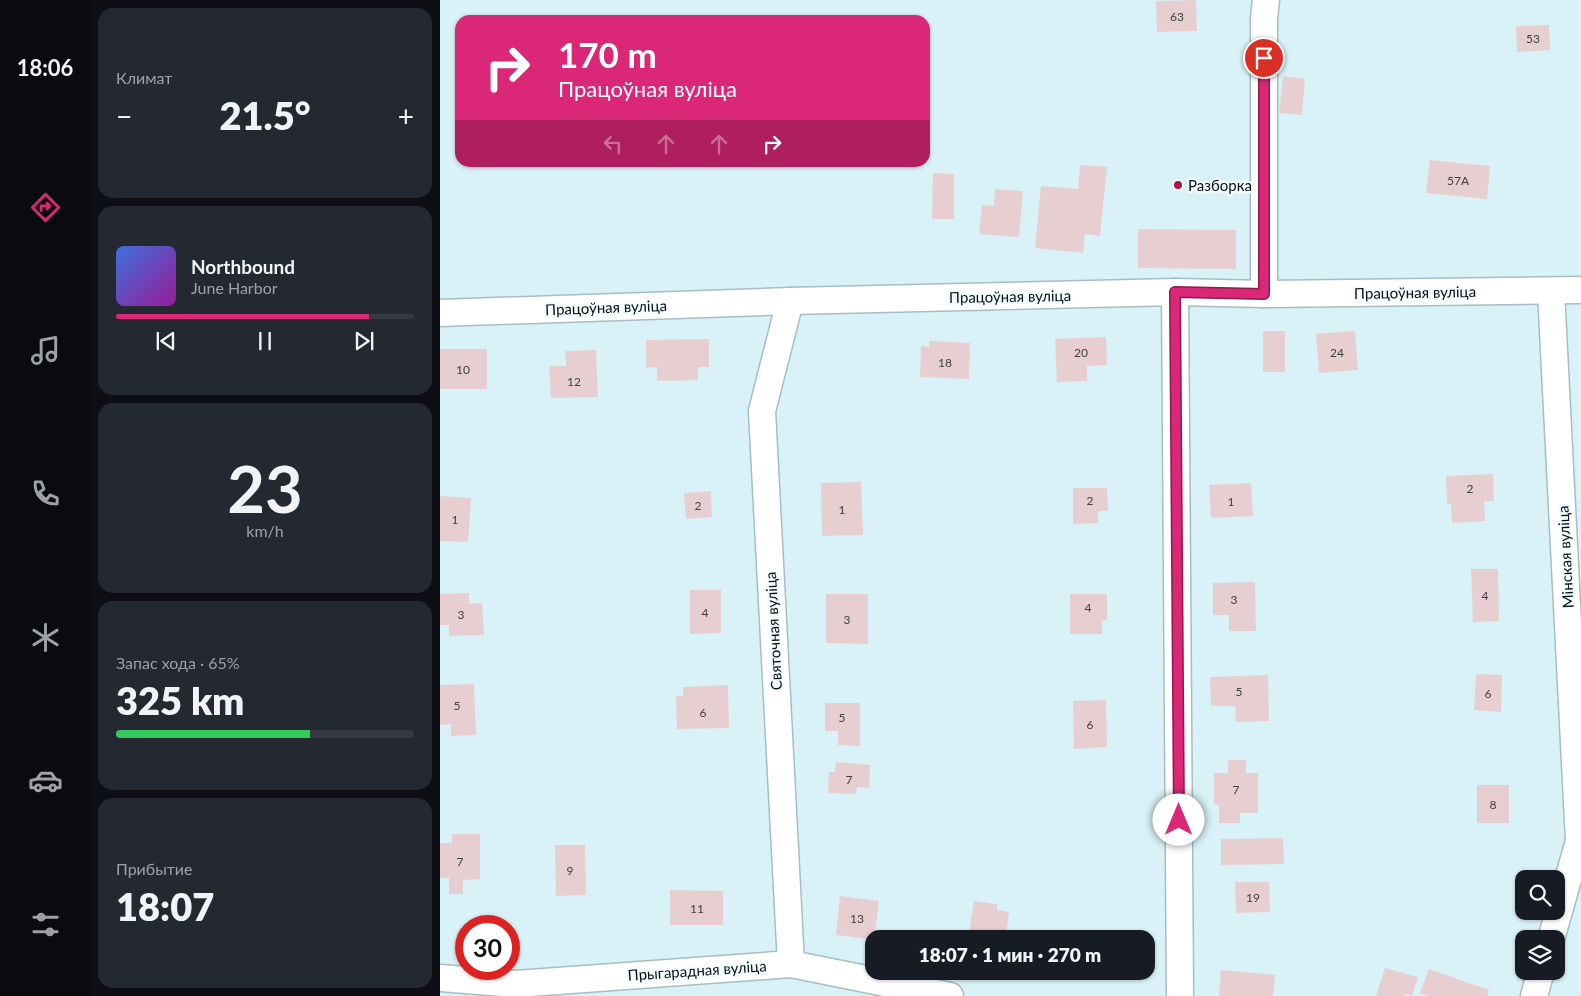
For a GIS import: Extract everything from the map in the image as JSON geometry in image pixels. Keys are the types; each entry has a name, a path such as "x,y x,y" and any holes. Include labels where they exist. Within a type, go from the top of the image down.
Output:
{"street":[{"path":"1264,294 1264,18 1266,0"},
{"name":"Працоўная вуліца","path":"440,313 790,301 1175,292 1264,294 1581,290"},
{"name":"Мінская вуліца","path":"1551,291 1579,841 1554,930"},
{"path":"1175,292 1180,996"},
{"name":"Святочная вуліца","path":"790,301 762,411 791,964"},
{"name":"Прыгарадная вуліца","path":"440,978 516,984 791,964 950,996"},
{"path":"1534,996 1538,980"}],"building":[{"path":"1196,0 1197,31 1157,32 1156,1"},
{"path":"1549,25 1550,50 1517,52 1516,26"},
{"path":"1283,76 1305,79 1302,115 1279,113"},
{"path":"1430,160 1490,166 1487,199 1426,193"},
{"path":"1080,165 1107,167 1100,236 1085,234 1083,253 1035,248 1041,186 1078,189"},
{"path":"933,173 954,174 954,219 932,219"},
{"path":"995,189 1023,191 1019,237 979,234 982,205 994,206"},
{"path":"1138,229 1236,230 1236,269 1138,268"},
{"path":"1263,331 1285,331 1285,372 1263,372"},
{"path":"1355,331 1358,370 1319,373 1316,334"},
{"path":"1106,337 1107,365 1087,366 1087,381 1057,382 1055,339"},
{"path":"709,339 709,367 698,367 698,380 657,381 657,367 646,368 646,340"},
{"path":"929,341 970,343 969,379 920,377 921,346 929,347"},
{"path":"440,349 487,349 487,389 440,389"},
{"path":"596,350 598,397 551,398 549,366 566,366 565,351"},
{"path":"1493,474 1494,501 1484,501 1485,521 1452,523 1451,504 1447,504 1446,476"},
{"path":"861,482 863,535 822,536 821,483"},
{"path":"1251,483 1253,516 1211,518 1209,485"},
{"path":"1073,488 1107,488 1108,511 1098,511 1098,523 1073,524"},
{"path":"711,491 712,517 686,519 684,493"},
{"path":"440,496 471,498 468,542 440,541"},
{"path":"1471,569 1498,569 1499,621 1473,622"},
{"path":"1255,582 1256,631 1229,631 1229,615 1213,615 1213,583"},
{"path":"690,590 721,590 721,633 690,634"},
{"path":"469,593 469,604 482,603 484,635 449,636 449,625 440,625 440,594"},
{"path":"826,594 868,594 868,644 826,643"},
{"path":"1070,594 1107,594 1107,620 1102,621 1102,634 1070,634"},
{"path":"1476,674 1502,675 1501,712 1474,710"},
{"path":"1268,675 1269,721 1236,722 1235,706 1211,706 1210,677"},
{"path":"474,684 476,735 451,736 451,724 440,725 440,685"},
{"path":"728,685 729,728 677,729 676,696 683,696 683,687"},
{"path":"1106,700 1107,747 1074,749 1073,701"},
{"path":"825,703 860,703 860,746 838,745 838,731 825,731"},
{"path":"1228,760 1246,760 1246,773 1258,773 1258,813 1240,813 1240,823 1219,823 1219,805 1214,804 1214,773 1228,773"},
{"path":"836,762 870,765 869,788 857,787 856,794 828,793 829,772 835,772"},
{"path":"1477,785 1509,785 1509,823 1477,823"},
{"path":"452,834 480,834 480,879 463,880 463,894 449,894 449,878 440,878 440,843 452,843"},
{"path":"1283,838 1284,864 1221,865 1221,839"},
{"path":"555,845 585,845 586,895 556,896"},
{"path":"1235,882 1269,882 1270,912 1236,913"},
{"path":"670,890 723,891 723,925 670,925"},
{"path":"840,896 879,901 875,930 865,930 865,939 836,935"},
{"path":"974,901 997,904 997,910 1009,912 1007,930 969,930"},
{"path":"1385,968 1418,977 1412,996 1405,994 1404,996 1376,996"},
{"path":"1429,969 1489,990 1487,996 1429,996 1420,993"},
{"path":"1221,970 1275,975 1273,996 1219,996"}],"place":[{"name":"Разборка","path":"1178,185"}],"route":[{"path":"1179,820 1175,292 1264,294 1264,58"}]}
